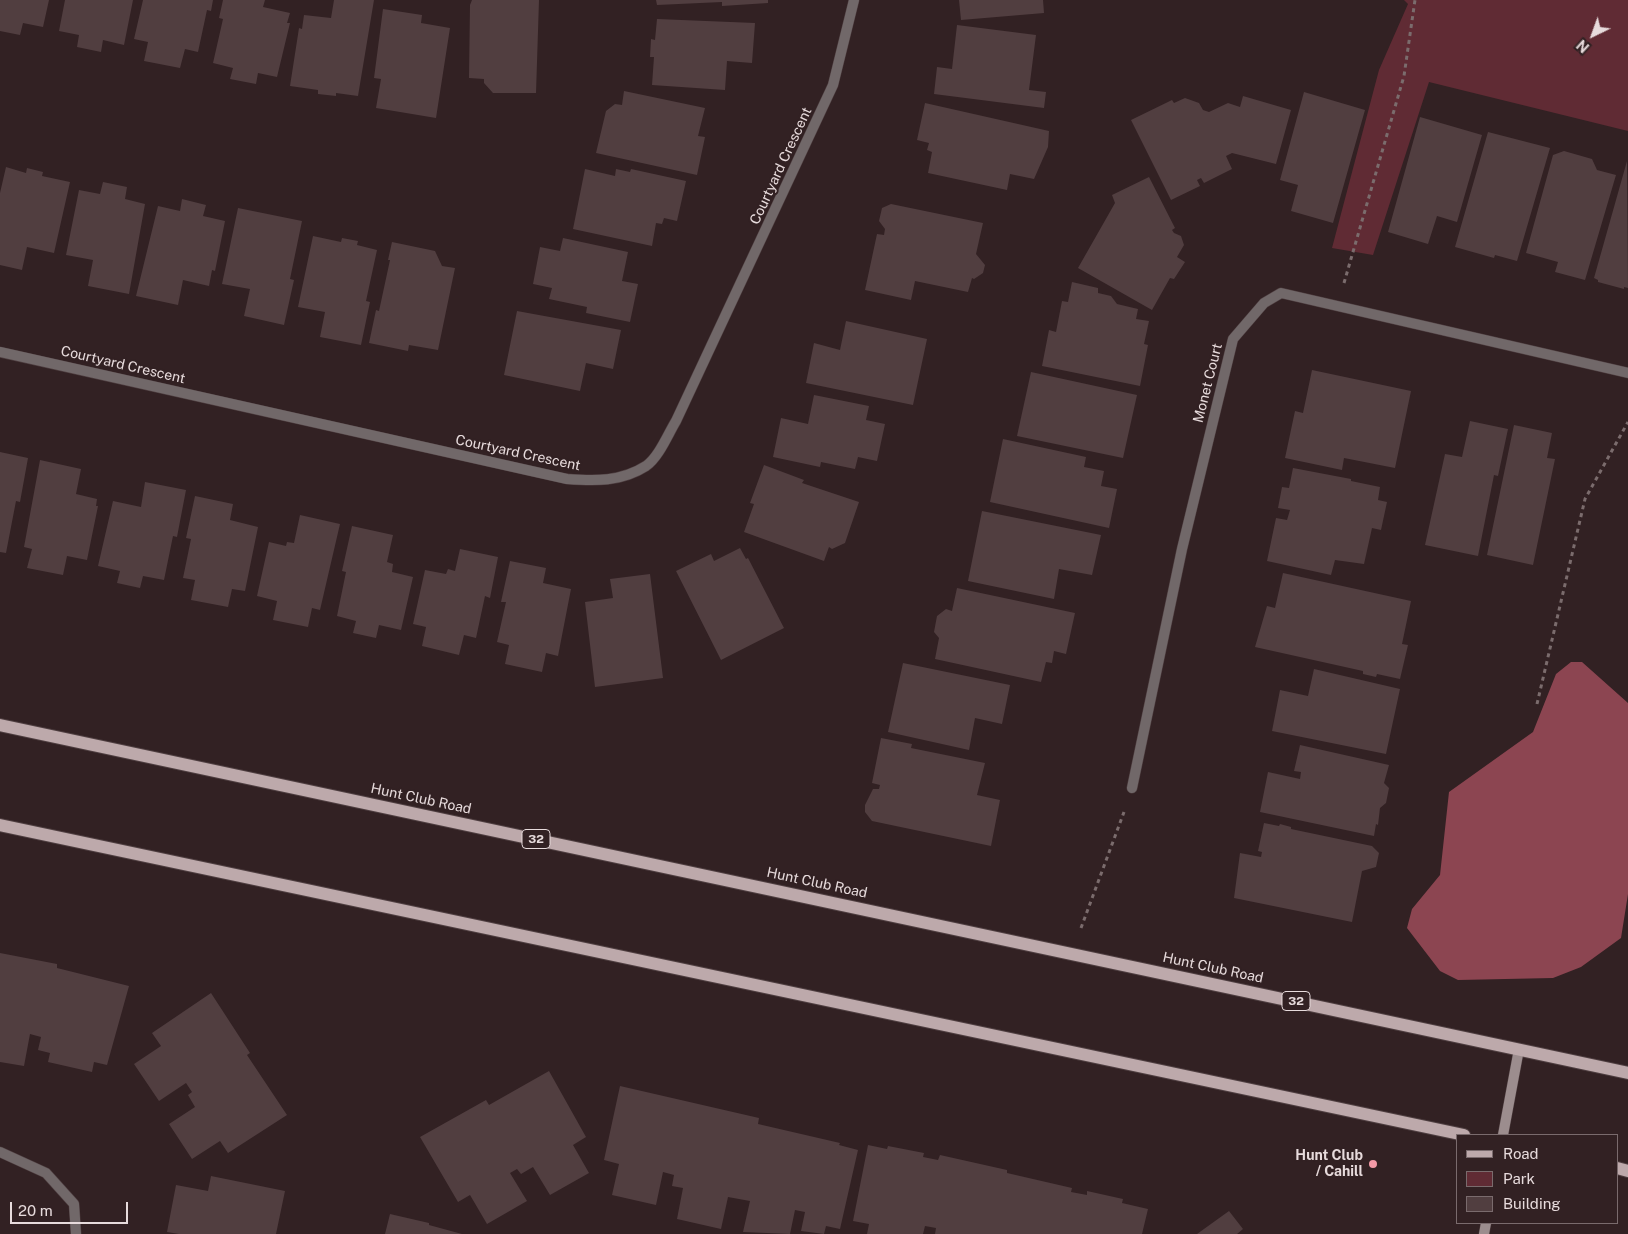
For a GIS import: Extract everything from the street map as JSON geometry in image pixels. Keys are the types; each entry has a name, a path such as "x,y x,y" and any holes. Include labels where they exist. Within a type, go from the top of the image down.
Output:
{"main road":[{"name":"Hunt Club Road","path":"0,725 1072,952 1628,1073"},
{"path":"0,825 1459,1134"}],"street":[{"name":"Courtyard Crescent","path":"0,352 566,480 603,482 647,466 676,421 833,85 854,0"},
{"name":"Monet Court","path":"1132,788 1182,549 1233,339 1264,303 1281,293 1628,373"},
{"path":"1503,1134 1519,1049"},
{"path":"0,1152 46,1173 74,1204 76,1234"}],"path":[{"path":"1337,305 1404,76 1415,0"},
{"path":"1537,704 1584,499 1628,422"},
{"path":"1072,952 1132,788"}],"green space":[{"path":"1404,0 1628,0 1628,131 1429,82 1373,255 1332,248 1379,70 1408,4"}],"shaded area":[{"path":"1571,662 1582,662 1628,703 1628,894 1621,938 1581,967 1553,978 1458,980 1440,971 1407,928 1412,909 1440,875 1449,792 1533,732 1556,674"}],"building":[{"path":"0,0 49,0 43,27 23,23 20,35 0,31"},
{"path":"65,0 133,0 124,45 103,40 101,52 77,47 79,35 59,31"},
{"path":"143,0 213,0 211,11 207,10 198,52 185,49 180,68 144,61 148,42 134,39"},
{"path":"223,0 265,0 263,7 290,13 287,23 290,23 277,77 258,73 256,84 230,79 233,68 213,63 223,19 219,18"},
{"path":"334,0 374,0 358,96 336,93 336,96 318,94 318,90 290,86 299,28 302,29 304,15 331,18"},
{"path":"472,0 539,0 536,93 493,93 484,83 484,79 469,78 470,5"},
{"path":"656,0 768,0 768,3 722,6 722,2 657,5"},
{"path":"959,0 1043,0 1044,13 961,20"},
{"path":"383,9 422,15 421,23 450,28 436,118 376,108 381,79 374,78"},
{"path":"657,19 755,23 752,63 727,61 725,90 652,85 654,57 650,57 651,39 655,40"},
{"path":"957,25 1036,35 1029,90 1046,92 1044,108 934,94 937,67 952,69"},
{"path":"624,91 705,108 698,136 705,137 697,175 596,153 606,111 615,104 622,105"},
{"path":"1304,92 1365,110 1333,223 1291,211 1298,185 1280,180"},
{"path":"1243,96 1291,110 1276,164 1232,153 1226,156 1232,169 1204,183 1201,178 1197,180 1200,186 1171,200 1131,120 1172,100 1174,103 1185,98 1199,103 1203,110 1209,112 1228,103 1240,107"},
{"path":"925,103 1049,131 1048,147 1034,179 1010,174 1007,190 928,173 932,152 927,150 929,143 917,140"},
{"path":"1420,117 1482,135 1457,222 1437,216 1428,244 1388,232"},
{"path":"1488,132 1550,148 1517,261 1495,255 1494,258 1455,247"},
{"path":"1564,151 1592,159 1597,170 1616,175 1585,280 1555,272 1558,262 1526,253 1553,155"},
{"path":"1627,161 1628,288 1624,287 1624,289 1598,282 1594,278"},
{"path":"6,167 26,173 27,168 43,172 42,176 70,182 54,253 27,247 22,270 0,265 0,193"},
{"path":"585,169 615,176 616,169 630,172 631,169 686,181 677,221 664,218 662,224 656,223 652,246 573,229"},
{"path":"1149,177 1175,228 1172,230 1181,236 1184,245 1177,257 1185,262 1174,279 1170,278 1152,310 1078,268 1115,203 1112,195"},
{"path":"103,182 127,187 125,199 145,204 129,294 88,286 93,260 66,255 79,190 100,194"},
{"path":"182,199 206,205 203,216 225,221 215,271 212,270 209,286 183,280 178,305 136,296 158,206 180,211"},
{"path":"891,204 983,223 976,254 985,265 983,273 974,279 972,278 968,292 915,281 911,300 865,290 877,234 884,235 885,229 879,221 882,208"},
{"path":"238,208 302,221 290,279 294,280 284,325 244,316 250,289 222,284"},
{"path":"313,236 341,242 342,238 358,241 357,245 377,250 366,301 370,302 361,345 320,337 325,312 298,307"},
{"path":"563,238 628,252 622,281 638,284 630,322 586,313 587,307 549,299 552,288 533,284 540,247 560,251"},
{"path":"392,242 435,251 442,266 455,268 438,350 409,345 408,351 369,343 376,310 379,311"},
{"path":"1072,282 1098,288 1098,293 1111,296 1117,304 1138,309 1136,319 1149,321 1144,344 1148,345 1140,386 1042,366 1049,330 1056,332 1062,301 1068,302"},
{"path":"517,311 621,330 613,369 586,363 580,391 504,375"},
{"path":"846,321 927,339 913,405 806,383 814,343 840,350"},
{"path":"1312,370 1411,391 1395,468 1344,458 1342,470 1285,458 1295,411 1303,413"},
{"path":"1031,372 1137,395 1123,458 1017,436"},
{"path":"814,395 869,406 866,420 885,424 877,461 858,457 855,469 821,462 820,467 773,457 781,418 808,424"},
{"path":"1470,421 1508,429 1498,476 1494,475 1478,556 1425,545 1445,454 1462,457"},
{"path":"1514,425 1552,433 1547,458 1555,459 1533,565 1487,555"},
{"path":"1003,439 1086,457 1084,467 1104,471 1101,486 1117,489 1109,528 990,502"},
{"path":"0,452 28,458 20,502 16,501 6,553 0,552"},
{"path":"40,460 81,469 76,494 97,499 96,506 98,506 87,560 67,556 63,575 27,568 32,549 24,547"},
{"path":"764,465 804,480 802,483 859,502 845,543 832,549 829,547 824,561 744,532 754,504 750,503"},
{"path":"1293,468 1351,479 1351,481 1380,487 1378,500 1387,502 1381,530 1372,528 1364,564 1335,560 1331,575 1267,561 1276,518 1287,520 1290,510 1278,508 1282,487 1289,488"},
{"path":"145,482 186,490 177,537 173,536 164,580 143,576 140,588 117,583 120,571 98,566 113,501 141,507"},
{"path":"195,496 233,504 230,520 258,527 245,591 232,589 228,607 191,600 195,580 183,578 191,539 186,538"},
{"path":"982,511 1101,535 1092,575 1059,569 1054,599 968,581"},
{"path":"300,515 340,524 320,610 312,608 308,627 273,620 277,601 257,596 269,542 286,546 287,542 294,543"},
{"path":"352,526 393,535 387,562 393,564 392,572 413,577 401,630 379,625 376,638 353,633 356,621 337,616 346,572 342,571"},
{"path":"740,548 746,559 748,558 784,628 721,660 676,571 711,554 714,561"},
{"path":"460,549 498,557 490,598 485,596 476,638 464,635 459,655 422,646 426,627 413,624 425,570 446,574 448,569 455,571"},
{"path":"510,561 546,568 543,583 571,589 558,656 546,653 542,672 505,664 509,645 497,642 506,602 501,602"},
{"path":"1283,573 1411,601 1402,644 1408,645 1400,679 1377,674 1376,677 1363,674 1363,671 1255,647 1267,606 1275,608"},
{"path":"650,574 663,678 595,687 585,602 613,598 610,579"},
{"path":"957,588 1075,613 1066,654 1054,651 1052,663 1046,662 1041,682 935,659 939,638 934,632 937,616 946,609 952,611"},
{"path":"903,663 1010,685 1002,724 975,718 969,750 888,732"},
{"path":"1314,669 1400,689 1386,754 1272,731 1280,690 1308,696"},
{"path":"881,738 912,744 911,748 985,763 977,795 1000,800 991,846 872,821 865,812 865,805 873,789 879,789 880,785 872,783"},
{"path":"1300,745 1389,765 1384,783 1389,788 1386,803 1380,808 1378,825 1376,824 1374,836 1260,812 1268,772 1300,779 1301,772 1294,771"},
{"path":"1264,823 1279,826 1280,824 1291,827 1291,829 1372,846 1379,853 1376,867 1362,871 1352,922 1234,898 1240,853 1261,857 1262,852 1258,851"},
{"path":"0,953 57,964 57,968 129,986 107,1065 94,1062 92,1072 48,1062 50,1053 38,1050 41,1037 30,1034 24,1066 0,1062"},
{"path":"211,993 250,1053 247,1055 287,1115 228,1153 220,1141 192,1159 169,1124 195,1107 188,1095 192,1092 186,1083 159,1101 134,1064 161,1046 152,1033"},
{"path":"549,1071 586,1137 573,1145 589,1173 550,1195 533,1167 521,1174 517,1169 510,1173 527,1201 487,1224 470,1195 458,1202 420,1137 486,1100 489,1105"},
{"path":"620,1086 759,1118 758,1124 840,1143 839,1145 858,1150 840,1229 826,1226 824,1234 801,1231 805,1212 795,1210 790,1234 743,1232 750,1201 728,1197 721,1229 677,1219 683,1188 672,1186 674,1175 663,1172 656,1205 612,1195 619,1164 604,1160"},
{"path":"868,1145 887,1149 888,1146 924,1153 923,1157 938,1160 940,1155 1007,1170 1007,1173 1072,1188 1071,1192 1087,1195 1087,1191 1123,1199 1122,1203 1148,1209 1142,1234 935,1234 936,1228 925,1226 923,1234 867,1234 869,1224 853,1221"},
{"path":"211,1176 285,1191 276,1234 179,1234 167,1232 176,1185 208,1191"},
{"path":"1229,1211 1243,1229 1237,1234 1197,1234"},
{"path":"390,1214 429,1223 429,1225 462,1234 385,1234"}],"place":[{"name":"Hunt Club / Cahill","path":"1373,1164"}]}
